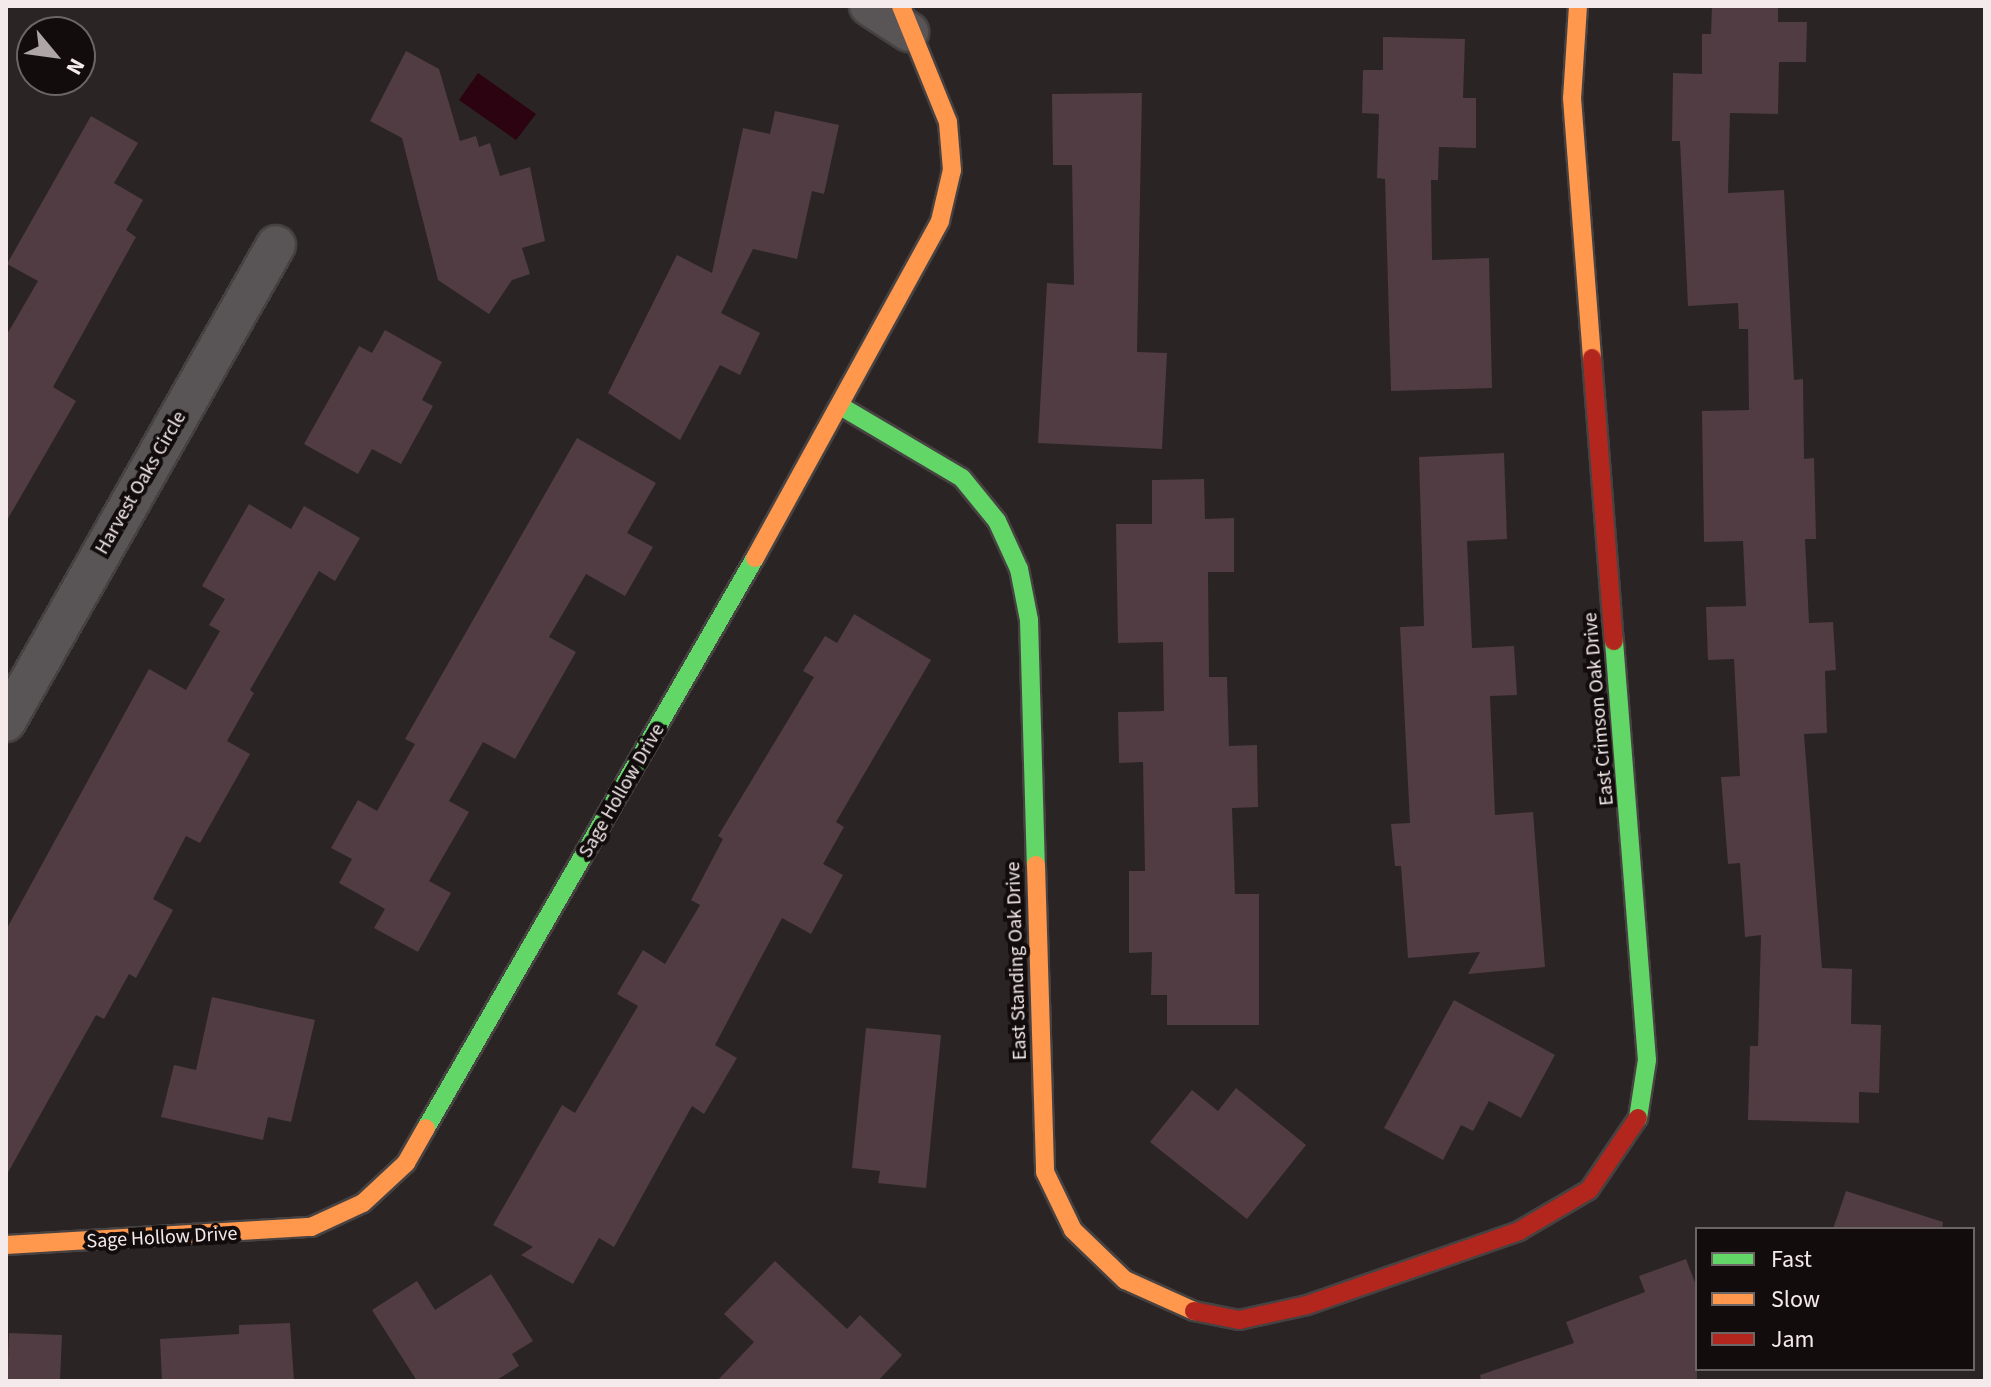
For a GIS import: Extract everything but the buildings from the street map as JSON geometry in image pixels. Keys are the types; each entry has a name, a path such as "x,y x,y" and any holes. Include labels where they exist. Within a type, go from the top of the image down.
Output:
{"street":[{"name":"Sage Hollow Drive","path":"6,1245 283,1233 338,1217 387,1185 423,1139 842,407 929,244 948,196 948,122 931,70 905,19 869,6"},
{"name":"East Crimson Oak Drive","path":"1403,1271 1519,1231 1589,1190 1637,1121 1647,1060 1572,98 1578,6"},
{"name":"Harvest Oaks Circle","path":"6,722 276,245"},
{"name":"East Standing Oak Drive","path":"842,407 938,460 962,478 997,521 1019,569 1029,620 1045,1172 1073,1230 1125,1280 1185,1309 1239,1320 1307,1305 1403,1271"}],"shaded area":[{"path":"478,73 536,114 516,140 459,100"}],"traffic: fast":[{"path":"842,407 962,478 997,521 1019,569 1029,620 1036,865"},
{"path":"426,1128 755,558"},
{"path":"1614,641 1647,1060 1638,1118"}],"traffic: slow":[{"path":"755,558 940,221 952,170 948,122 901,6"},
{"path":"1578,6 1572,98 1592,358"},
{"path":"1036,865 1045,1172 1073,1230 1125,1280 1194,1311"},
{"path":"6,1245 311,1227 363,1203 406,1163 426,1128"}],"traffic: jam":[{"path":"1592,358 1614,641"},
{"path":"1194,1311 1239,1320 1307,1305 1519,1231 1589,1190 1638,1118"}]}
